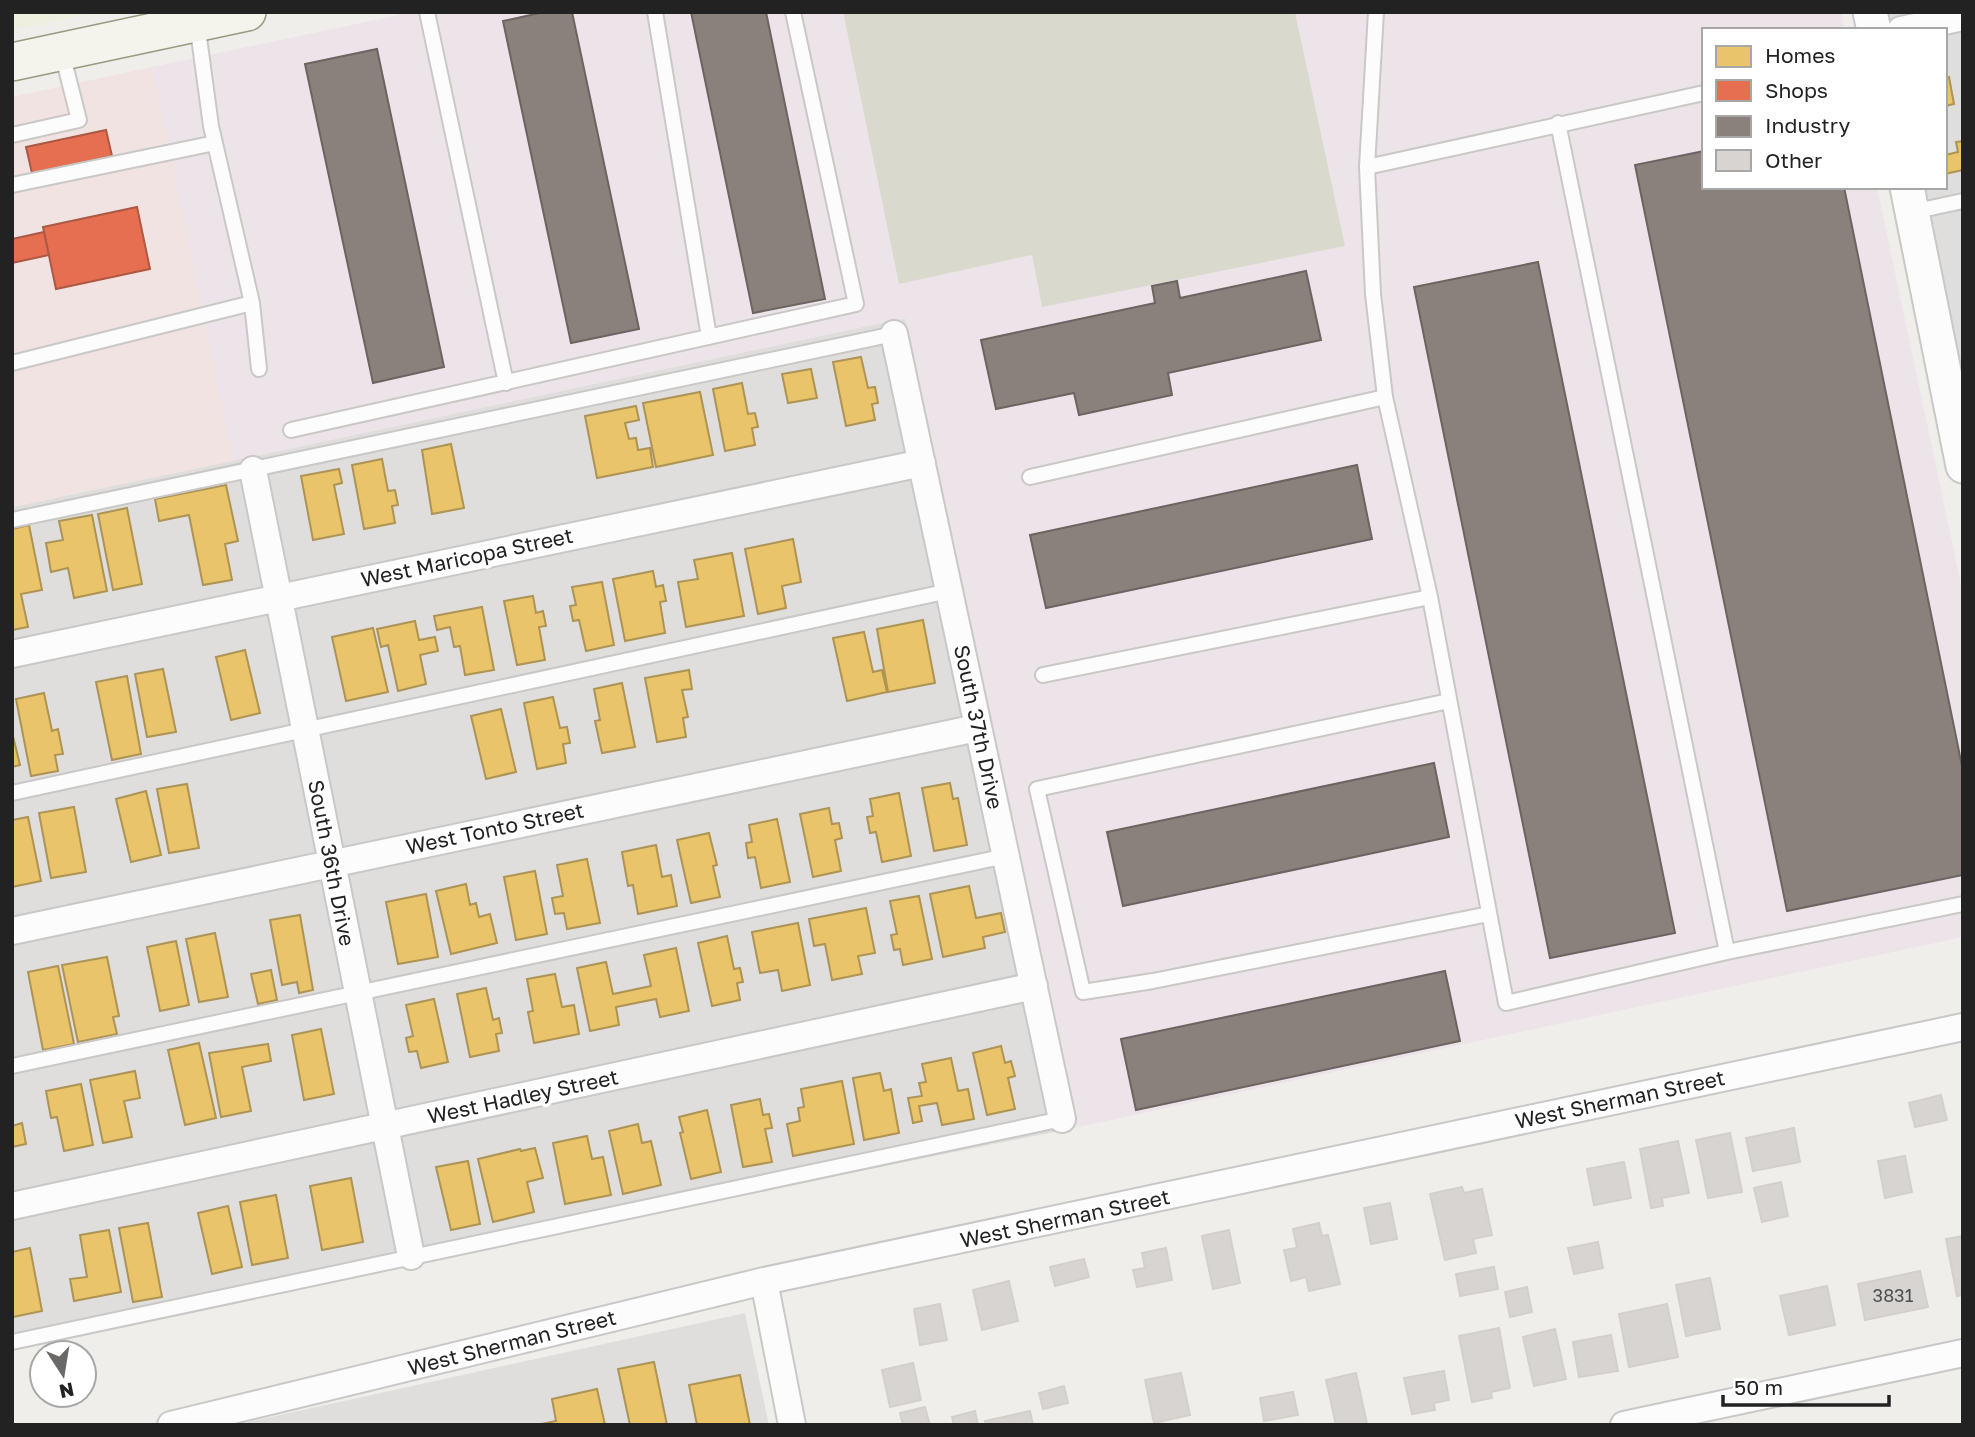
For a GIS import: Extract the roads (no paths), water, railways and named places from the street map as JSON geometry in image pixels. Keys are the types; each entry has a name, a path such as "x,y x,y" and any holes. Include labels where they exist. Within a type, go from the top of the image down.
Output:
{"main road":[{"path":"12,62 247,12"}],"street":[{"path":"1911,28 1963,17"},
{"path":"1909,200 1955,380 1963,466"},
{"name":"South 37th Drive","path":"894,334 1062,1119"},
{"name":"West Maricopa Street","path":"12,654 922,463"},
{"name":"South 36th Drive","path":"253,470 330,864 411,1256"},
{"name":"West Tonto Street","path":"12,931 977,727"},
{"name":"West Hadley Street","path":"12,1206 1034,986"},
{"name":"West Sherman Street","path":"171,1425 764,1281 1963,1027"},
{"path":"764,1281 792,1425"},
{"path":"1624,1425 1963,1353"}],"lane":[{"path":"427,12 506,383"},
{"path":"654,12 709,337"},
{"path":"291,430 856,304 793,12"},
{"path":"1376,12 1367,167 1373,294 1385,397 1430,597 1506,1003 1727,952 1963,904"},
{"path":"197,23 215,143 252,303 259,369"},
{"path":"12,135 79,120 62,51"},
{"path":"1367,167 1702,93"},
{"path":"1558,123 1727,952"},
{"path":"12,185 215,143"},
{"path":"1909,200 1963,201"},
{"path":"12,363 252,303"},
{"path":"12,520 894,334"},
{"path":"1030,477 1385,397"},
{"path":"12,793 950,591"},
{"path":"1043,675 1430,597"},
{"path":"1449,701 1037,789 1083,992 1153,981 1489,914"},
{"path":"12,1066 1006,856"},
{"path":"12,1342 1062,1119"}]}
